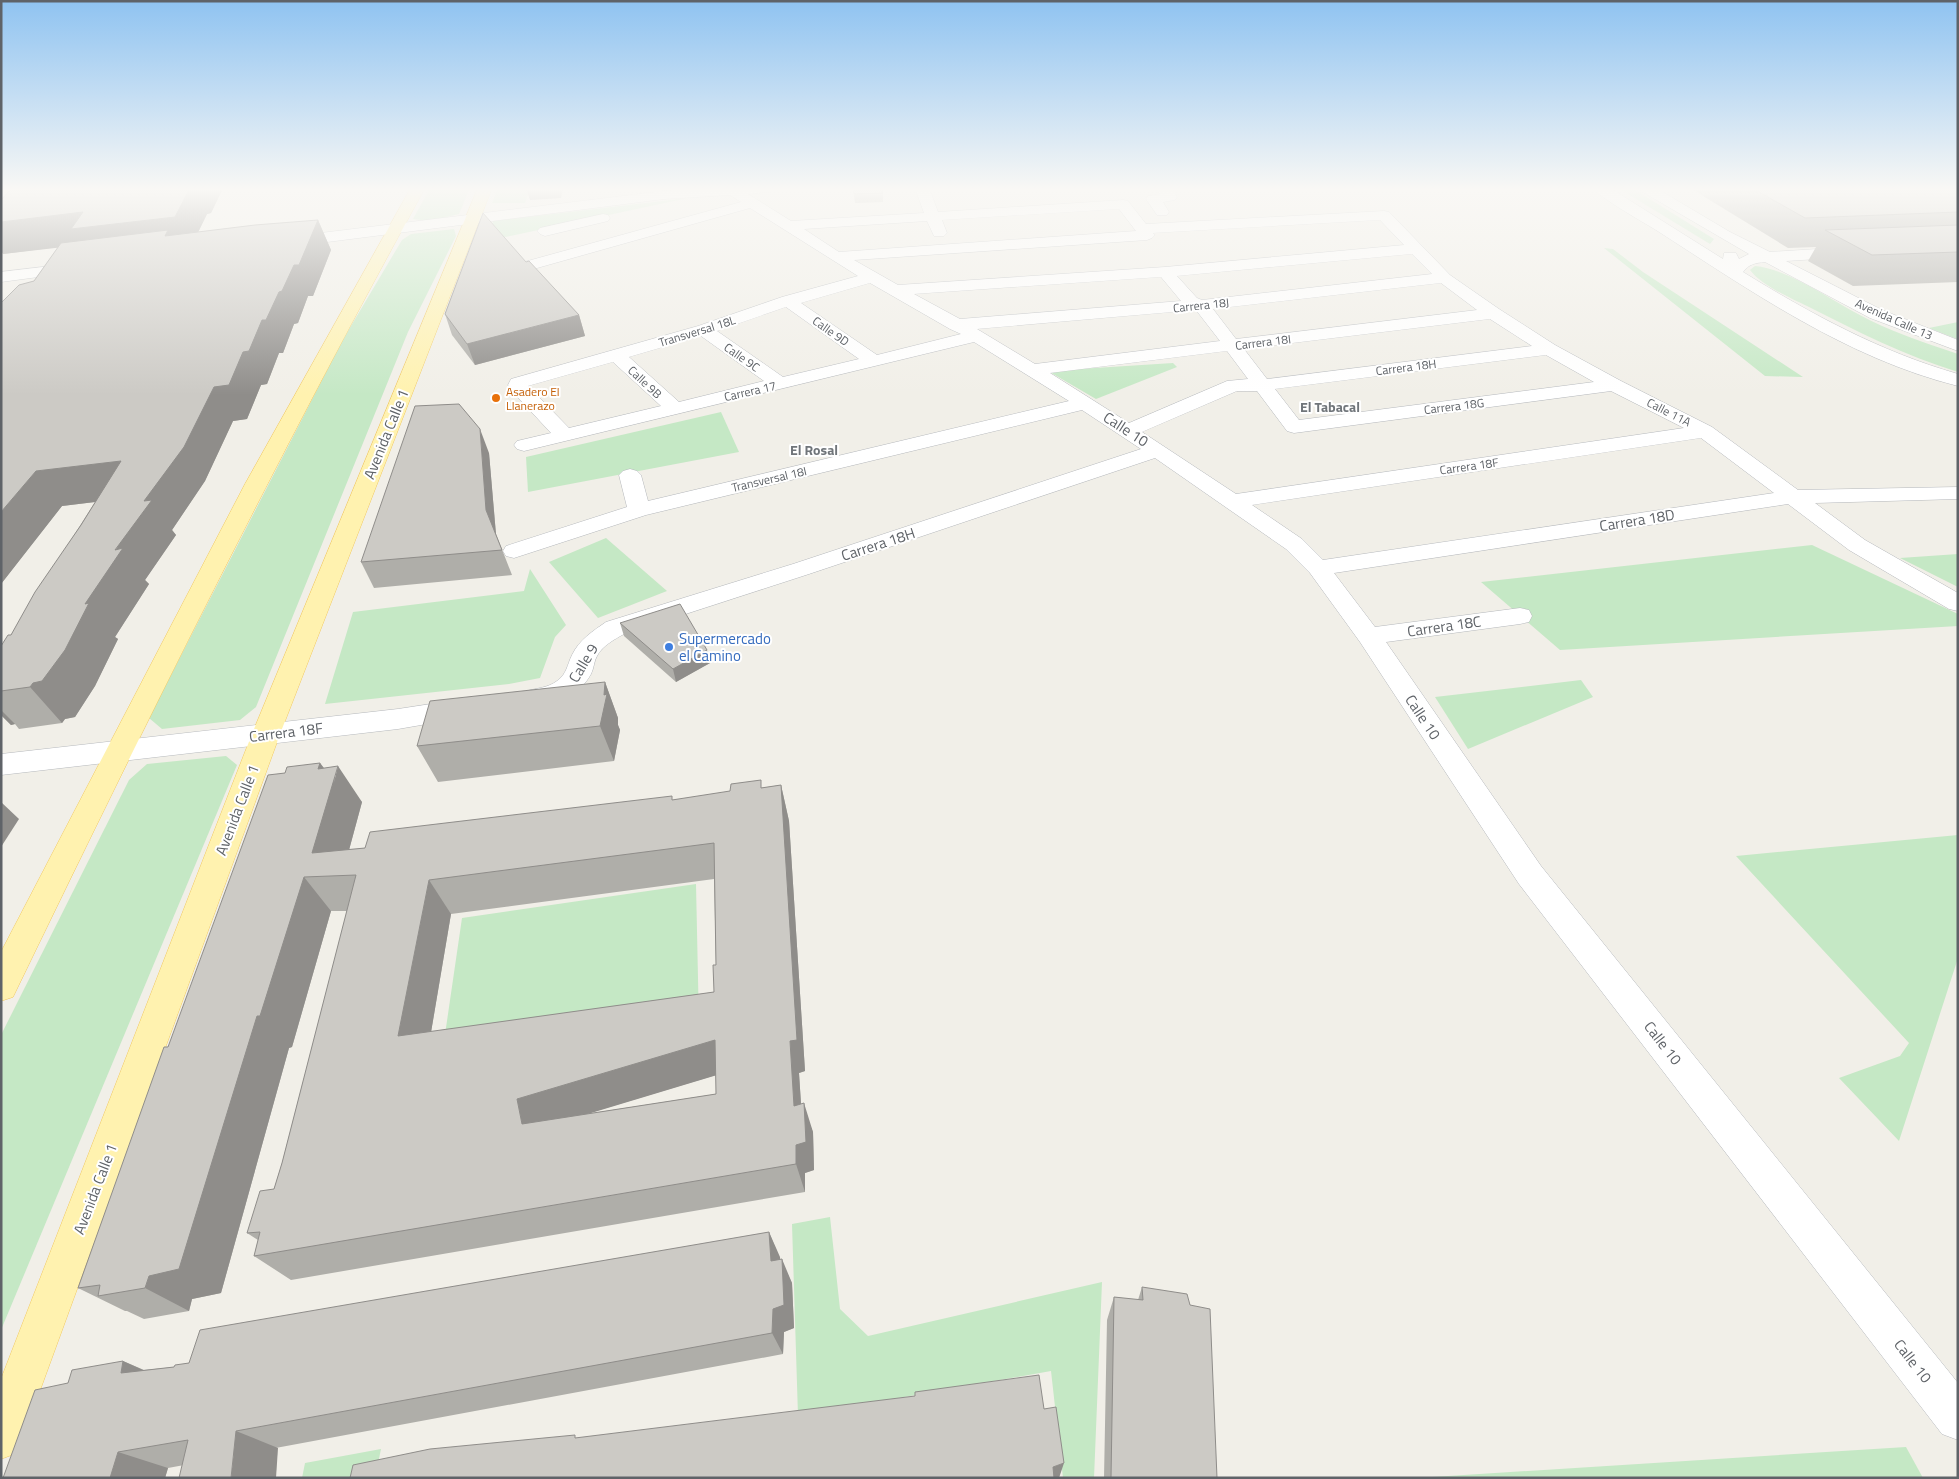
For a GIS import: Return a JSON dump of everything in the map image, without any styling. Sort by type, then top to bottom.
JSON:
[{"type":"main road","points":[[1,986],[117,753],[280,440],[380,257]]},
{"type":"main road","name":"Avenida Calle 1","points":[[1,1437],[266,734],[456,257]]},
{"type":"street","points":[[530,265],[556,257]]},
{"type":"street","name":"Calle 10","points":[[836,257],[1033,370],[1158,450],[1294,544],[1318,568],[1369,636],[1530,875],[1958,1418]]},
{"type":"street","points":[[895,290],[1165,272],[1332,257]]},
{"type":"street","name":"Calle 11A","points":[[1423,257],[1444,278],[1493,313],[1549,349],[1614,385],[1705,431],[1857,545],[1958,603]]},
{"type":"street","points":[[1709,257],[1782,304],[1836,333],[1907,364],[1958,380]]},
{"type":"street","points":[[1730,257],[1734,273]]},
{"type":"street","points":[[1734,273],[1742,263],[1759,257]]},
{"type":"street","name":"Avenida Calle 13","points":[[1768,257],[1876,314],[1958,346]]},
{"type":"street","points":[[1,277],[93,266]]},
{"type":"street","points":[[1165,272],[1191,302],[1201,305],[1262,385]]},
{"type":"street","name":"Transversal 18L","points":[[564,435],[517,385],[522,380],[704,330],[788,301],[870,278]]},
{"type":"street","name":"Carrera 18J","points":[[966,331],[1444,278]]},
{"type":"street","name":"Calle 9D","points":[[788,301],[874,361]]},
{"type":"street","name":"Carrera 18I","points":[[1033,370],[1493,313]]},
{"type":"street","name":"Calle 9C","points":[[704,330],[780,384]]},
{"type":"street","name":"Carrera 17","points":[[524,445],[874,361],[966,331]]},
{"type":"street","name":"Carrera 18H","points":[[1127,431],[1234,385],[1262,385],[1549,349]]},
{"type":"street","name":"Calle 9B","points":[[616,355],[675,409]]},
{"type":"street","name":"Carrera 18G","points":[[1262,385],[1294,427],[1614,385]]},
{"type":"street","name":"Transversal 18I","points":[[514,551],[640,510],[1085,403]]},
{"type":"street","name":"Carrera 18F","points":[[1232,500],[1705,431]]},
{"type":"street","name":"Carrera 18H","points":[[598,639],[615,628],[801,570],[1158,450]]},
{"type":"street","points":[[630,475],[640,510]]},
{"type":"street","name":"Carrera 18D","points":[[1318,568],[1791,497],[1958,493]]},
{"type":"street","name":"Carrera 18C","points":[[1369,636],[1520,616]]},
{"type":"street","name":"Calle 9","points":[[514,701],[553,695],[568,688],[579,673],[585,654],[598,639]]},
{"type":"street","name":"Carrera 18F","points":[[1,765],[398,719],[485,706]]},
{"type":"green space","points":[[392,257],[445,257],[408,332],[256,707],[240,720],[162,729],[149,718],[342,341]]},
{"type":"green space","points":[[1615,257],[1623,257],[1643,272],[1803,377],[1765,376]]},
{"type":"green space","points":[[1755,266],[1768,268],[1794,279],[1882,326],[1958,354],[1958,372],[1881,342],[1784,295],[1755,276],[1750,270]]},
{"type":"green space","points":[[1958,322],[1957,339],[1929,328]]},
{"type":"green space","points":[[1173,363],[1177,367],[1096,399],[1048,371]]},
{"type":"green space","points":[[721,412],[739,452],[528,492],[526,457]]},
{"type":"green space","points":[[606,538],[667,591],[598,618],[549,562]]},
{"type":"green space","points":[[1812,545],[1958,614],[1958,626],[1560,650],[1481,582]]},
{"type":"green space","points":[[1958,554],[1958,587],[1900,558]]},
{"type":"green space","points":[[530,569],[566,625],[555,637],[540,678],[509,684],[325,704],[353,612],[524,591]]},
{"type":"green space","points":[[1581,680],[1593,697],[1468,749],[1435,697]]},
{"type":"green space","points":[[226,756],[237,765],[1,1330],[1,1035],[129,780],[147,764]]},
{"type":"green space","points":[[1958,835],[1958,958],[1899,1141],[1839,1078],[1900,1056],[1909,1043],[1736,856]]},
{"type":"green space","points":[[696,884],[699,1025],[441,1062],[462,918]]},
{"type":"green space","points":[[830,1217],[840,1309],[868,1336],[1102,1282],[1094,1478],[1063,1478],[1051,1371],[798,1416],[792,1224]]},
{"type":"green space","points":[[1906,1447],[1923,1478],[1417,1478]]},
{"type":"green space","points":[[381,1449],[375,1478],[302,1478],[305,1463]]},
{"type":"building","points":[[51,257],[302,257],[299,265],[294,265],[266,320],[262,320],[249,351],[243,352],[229,385],[214,387],[184,447],[144,501],[152,500],[115,550],[123,548],[85,604],[89,603],[65,650],[42,681],[33,683],[30,687],[1,691],[1,646],[8,635],[11,635],[35,592],[81,525],[121,461],[36,471],[1,512],[1,303],[19,285],[34,281]]},
{"type":"building","points":[[466,257],[522,257],[526,262],[529,261],[579,315],[467,344],[445,314]]},
{"type":"building","points":[[459,404],[480,429],[486,510],[502,550],[361,562],[415,406]]},
{"type":"building","name":"Supermercado el Camino","points":[[680,604],[707,650],[673,669],[620,623]]},
{"type":"building","points":[[605,682],[604,695],[607,694],[600,726],[417,746],[430,701]]},
{"type":"building","points":[[320,763],[318,769],[338,766],[312,853],[365,848],[370,832],[672,796],[672,800],[730,791],[731,784],[761,780],[761,788],[781,785],[797,1040],[790,1041],[794,1106],[804,1103],[806,1142],[796,1145],[796,1164],[254,1256],[260,1232],[247,1233],[260,1191],[274,1189],[282,1163],[356,875],[304,877],[260,1016],[257,1016],[179,1269],[149,1276],[145,1288],[98,1296],[100,1285],[78,1288],[164,1047],[168,1047],[268,775],[285,773],[287,767]],"holes":[[[714,843],[716,965],[713,965],[714,992],[398,1036],[429,880]],[[715,1040],[716,1094],[522,1124],[517,1099]]]},
{"type":"building","points":[[769,1232],[771,1261],[782,1259],[784,1305],[773,1309],[772,1333],[236,1431],[231,1478],[179,1478],[188,1440],[118,1452],[110,1478],[3,1478],[35,1390],[68,1383],[72,1370],[123,1361],[121,1373],[174,1367],[175,1365],[189,1363],[200,1330]]},
{"type":"building","points":[[1142,1287],[1187,1294],[1190,1305],[1210,1309],[1217,1478],[1111,1478],[1114,1297],[1143,1300]]},
{"type":"building","points":[[1039,1375],[1044,1409],[1056,1407],[1064,1463],[1053,1467],[1054,1478],[350,1478],[353,1465],[430,1449],[575,1435],[575,1438],[915,1396],[915,1392]]},
{"type":"place","name":"Asadero El Llanerazo","points":[[496,398]]},
{"type":"place","name":"Supermercado el Camino","points":[[669,647]]},
{"type":"district","name":"El Tabacal","points":[[1330,406]]},
{"type":"district","name":"El Rosal","points":[[814,449]]}]
